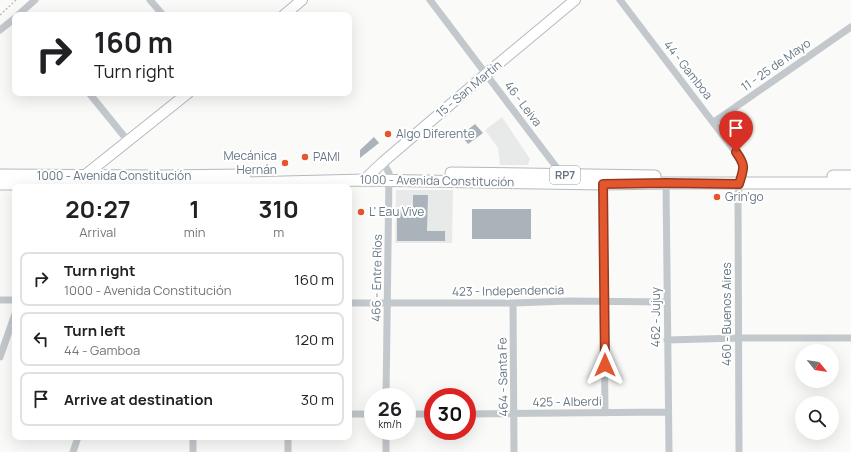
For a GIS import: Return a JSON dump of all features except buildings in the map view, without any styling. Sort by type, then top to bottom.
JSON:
[{"type":"main road","name":"1000 - Avenida Constitución","points":[[0,175],[159,183],[389,176],[740,180],[851,183]]},
{"type":"main road","name":"1000 - Avenida Constitución","points":[[565,179],[603,184],[851,176]]},
{"type":"main road","name":"1000 - Avenida Constitución","points":[[0,184],[84,180]]},
{"type":"street","points":[[23,12],[35,0]]},
{"type":"street","points":[[150,0],[160,12]]},
{"type":"street","points":[[288,12],[302,0]]},
{"type":"street","name":"46 - Leiva","points":[[430,0],[565,179]]},
{"type":"street","name":"15 - San Martín","points":[[368,176],[486,74],[575,0]]},
{"type":"street","name":"44 - Gamboa","points":[[620,0],[743,162],[744,168],[740,180]]},
{"type":"street","points":[[0,30],[12,20]]},
{"type":"street","name":"11 - 25 de Mayo","points":[[714,122],[851,27]]},
{"type":"street","points":[[91,96],[128,141]]},
{"type":"street","points":[[84,180],[128,141],[184,96]]},
{"type":"street","points":[[383,162],[389,176]]},
{"type":"street","name":"466 - Entre Ríos","points":[[386,388],[389,176]]},
{"type":"street","name":"460 - Buenos Aires","points":[[739,452],[738,194],[740,180]]},
{"type":"street","name":"462 - Jujuy","points":[[666,183],[669,452]]},
{"type":"street","points":[[603,184],[605,413]]},
{"type":"street","points":[[0,300],[12,300]]},
{"type":"street","name":"423 - Independencia","points":[[352,303],[513,303],[569,301],[667,302]]},
{"type":"street","name":"464 - Santa Fe","points":[[513,303],[514,452]]},
{"type":"street","points":[[0,357],[12,323]]},
{"type":"street","points":[[667,340],[738,338],[851,338]]},
{"type":"street","name":"425 - Alberdi","points":[[476,414],[668,412]]},
{"type":"street","points":[[352,414],[364,414]]},
{"type":"street","points":[[73,452],[77,440]]},
{"type":"street","points":[[193,440],[193,452]]},
{"type":"street","points":[[288,440],[288,452]]},
{"type":"street","points":[[386,440],[386,452]]},
{"type":"path","points":[[0,15],[16,0]]},
{"type":"shaded area","points":[[502,117],[530,159],[528,165],[500,165],[498,148],[485,130]]},
{"type":"shaded area","points":[[396,190],[453,190],[452,243],[395,243]]},
{"type":"place","name":"Algo Diferente","points":[[388,134]]},
{"type":"place","name":"PAMI","points":[[305,157]]},
{"type":"place","name":"Mecánica Hernán","points":[[285,163]]},
{"type":"place","name":"Grin'go","points":[[717,197]]},
{"type":"place","name":"L' Eau Vive","points":[[361,212]]},
{"type":"route","points":[[605,365],[603,184],[739,184],[744,168],[743,162],[736,152]]}]
